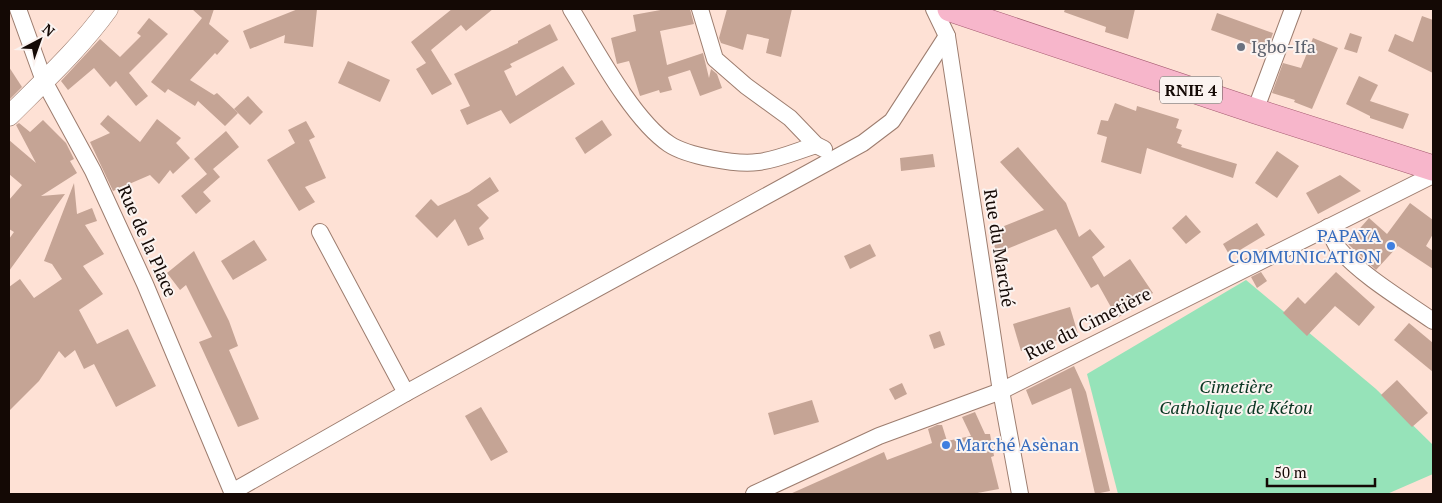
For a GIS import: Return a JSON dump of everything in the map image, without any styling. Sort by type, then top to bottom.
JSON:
[{"type":"main road","name":"RNIE 4","points":[[950,9],[1255,112],[1433,168]]},
{"type":"street","name":"Rue de la Place","points":[[18,9],[44,81],[93,171],[145,284],[232,493]]},
{"type":"street","points":[[9,116],[44,81],[108,9]]},
{"type":"street","points":[[571,9],[616,83],[649,125],[670,145],[720,162],[757,162],[816,145]]},
{"type":"street","points":[[700,9],[715,58],[746,86],[790,118],[816,145],[839,157]]},
{"type":"street","name":"Rue du Marché","points":[[934,9],[947,36],[1001,390],[1020,494]]},
{"type":"street","points":[[1255,112],[1293,9]]},
{"type":"street","points":[[232,493],[406,393],[864,143],[892,122],[947,36]]},
{"type":"street","name":"Rue du Cimetière","points":[[754,494],[879,436],[1001,390],[1433,175]]},
{"type":"street","points":[[1328,227],[1338,247],[1350,258],[1393,294],[1433,321]]},
{"type":"street","points":[[320,232],[406,393]]},
{"type":"green space","name":"Cimetière Catholique de Kétou","points":[[1246,280],[1376,389],[1433,445],[1433,474],[1387,494],[1118,494],[1087,374]]},
{"type":"building","points":[[192,9],[214,9],[209,24],[229,41],[190,80],[214,95],[217,93],[238,113],[225,126],[198,101],[195,106],[168,89],[165,93],[151,82],[202,18]]},
{"type":"building","points":[[298,9],[317,9],[313,47],[284,43],[285,35],[250,49],[243,31]]},
{"type":"building","points":[[452,9],[493,9],[466,31],[461,25],[431,50],[452,84],[432,95],[416,69],[426,63],[411,42]]},
{"type":"building","points":[[666,9],[690,9],[694,24],[660,31],[667,65],[703,53],[709,78],[711,69],[717,74],[722,88],[700,96],[690,70],[668,77],[672,90],[660,93],[659,90],[640,96],[629,61],[617,64],[611,38],[636,31],[633,15]]},
{"type":"building","points":[[727,9],[792,9],[781,57],[766,53],[769,39],[747,34],[743,50],[721,43],[719,38]]},
{"type":"building","points":[[1065,9],[1135,9],[1128,39],[1105,32],[1106,27],[1064,12]]},
{"type":"building","points":[[1217,13],[1273,33],[1267,50],[1211,30]]},
{"type":"building","points":[[1422,16],[1433,20],[1433,73],[1388,51],[1395,34],[1413,42]]},
{"type":"building","points":[[149,18],[168,34],[129,73],[148,96],[136,106],[116,81],[110,87],[94,68],[68,90],[61,81],[100,39],[120,57],[141,36],[137,33]]},
{"type":"building","points":[[550,24],[558,40],[510,64],[512,67],[504,71],[516,96],[563,66],[575,84],[510,124],[501,110],[467,125],[460,110],[470,106],[454,74],[518,43],[518,41]]},
{"type":"building","points":[[1350,33],[1362,37],[1357,53],[1344,49]]},
{"type":"building","points":[[1313,38],[1338,48],[1312,109],[1294,102],[1295,100],[1272,93],[1283,63],[1301,68]]},
{"type":"building","points":[[348,61],[390,80],[380,102],[338,83]]},
{"type":"building","points":[[9,67],[22,87],[9,100]]},
{"type":"building","points":[[1359,76],[1378,85],[1370,101],[1409,114],[1403,129],[1370,118],[1370,116],[1346,104]]},
{"type":"building","points":[[248,96],[263,112],[250,125],[234,109]]},
{"type":"building","points":[[1115,103],[1136,111],[1137,106],[1179,119],[1176,128],[1182,130],[1177,143],[1182,145],[1181,147],[1237,164],[1233,178],[1147,148],[1141,174],[1101,162],[1107,137],[1097,134],[1101,120],[1108,121]]},
{"type":"building","points":[[108,115],[140,142],[157,119],[181,138],[176,143],[190,158],[173,174],[170,170],[159,184],[150,175],[113,191],[90,142],[110,133],[100,124]]},
{"type":"building","points":[[43,120],[66,143],[74,159],[70,161],[77,173],[41,196],[65,194],[9,271],[9,239],[14,232],[9,229],[9,200],[22,185],[9,174],[9,140],[36,163],[16,125],[19,123],[30,132]]},
{"type":"building","points":[[602,120],[612,135],[585,154],[575,138]]},
{"type":"building","points":[[306,121],[315,137],[309,140],[326,178],[305,187],[315,202],[299,211],[267,160],[295,143],[288,130]]},
{"type":"building","points":[[226,131],[239,147],[213,169],[220,177],[203,192],[211,201],[196,214],[181,196],[207,174],[194,159]]},
{"type":"building","points":[[1018,147],[1066,203],[1079,237],[1090,229],[1105,247],[1092,257],[1104,277],[1130,259],[1153,293],[1132,307],[1133,309],[1117,318],[1098,284],[1091,288],[1056,229],[997,253],[989,232],[1044,210],[1000,162]]},
{"type":"building","points":[[1277,151],[1299,166],[1277,198],[1255,183]]},
{"type":"building","points":[[933,154],[935,167],[901,171],[900,158]]},
{"type":"building","points":[[1340,175],[1361,191],[1318,214],[1306,193]]},
{"type":"building","points":[[490,177],[499,191],[477,205],[489,218],[479,228],[484,239],[468,246],[455,219],[437,238],[415,216],[431,199],[438,206],[469,192]]},
{"type":"building","points":[[74,183],[77,214],[92,208],[97,221],[85,225],[104,254],[83,266],[103,294],[79,310],[97,344],[128,329],[156,386],[116,407],[94,364],[84,369],[75,350],[65,358],[59,351],[39,381],[9,411],[9,287],[20,279],[34,298],[62,279],[52,264],[44,261]]},
{"type":"building","points":[[1410,203],[1433,220],[1433,234],[1426,246],[1433,251],[1433,269],[1398,246],[1376,270],[1347,243],[1369,218],[1387,234]]},
{"type":"building","points":[[1186,215],[1201,232],[1186,244],[1172,228]]},
{"type":"building","points":[[1257,223],[1265,235],[1230,256],[1223,244]]},
{"type":"building","points":[[254,240],[267,260],[233,280],[221,261]]},
{"type":"building","points":[[870,244],[876,256],[850,269],[844,256]]},
{"type":"building","points":[[194,251],[229,321],[238,346],[229,350],[259,419],[238,427],[199,342],[212,337],[186,285],[180,290],[167,273]]},
{"type":"building","points":[[1261,272],[1267,281],[1257,288],[1251,277]]},
{"type":"building","points":[[1336,272],[1375,307],[1359,326],[1335,306],[1307,336],[1283,313],[1298,297],[1305,304]]},
{"type":"building","points":[[1070,307],[1078,334],[1021,351],[1013,324]]},
{"type":"building","points":[[1409,323],[1433,343],[1433,372],[1394,340]]},
{"type":"building","points":[[940,331],[945,345],[934,349],[929,335]]},
{"type":"building","points":[[1074,366],[1086,392],[1110,491],[1095,494],[1071,388],[1032,405],[1026,390]]},
{"type":"building","points":[[1397,380],[1428,413],[1412,427],[1381,395]]},
{"type":"building","points":[[902,383],[907,394],[895,400],[889,389]]},
{"type":"building","points":[[812,400],[819,422],[774,435],[768,413]]},
{"type":"building","points":[[481,407],[508,452],[491,461],[465,416]]},
{"type":"building","name":"Marché Asènan","points":[[975,412],[985,434],[990,434],[994,456],[991,457],[999,489],[972,494],[790,494],[884,452],[887,460],[932,443],[928,429],[937,425],[942,425],[947,441],[971,436],[962,417]]},
{"type":"place","name":"Igbo-Ifa","points":[[1241,47]]},
{"type":"place","name":"PAPAYA COMMUNICATION","points":[[1391,246]]},
{"type":"place","name":"Marché Asènan","points":[[946,445]]}]
